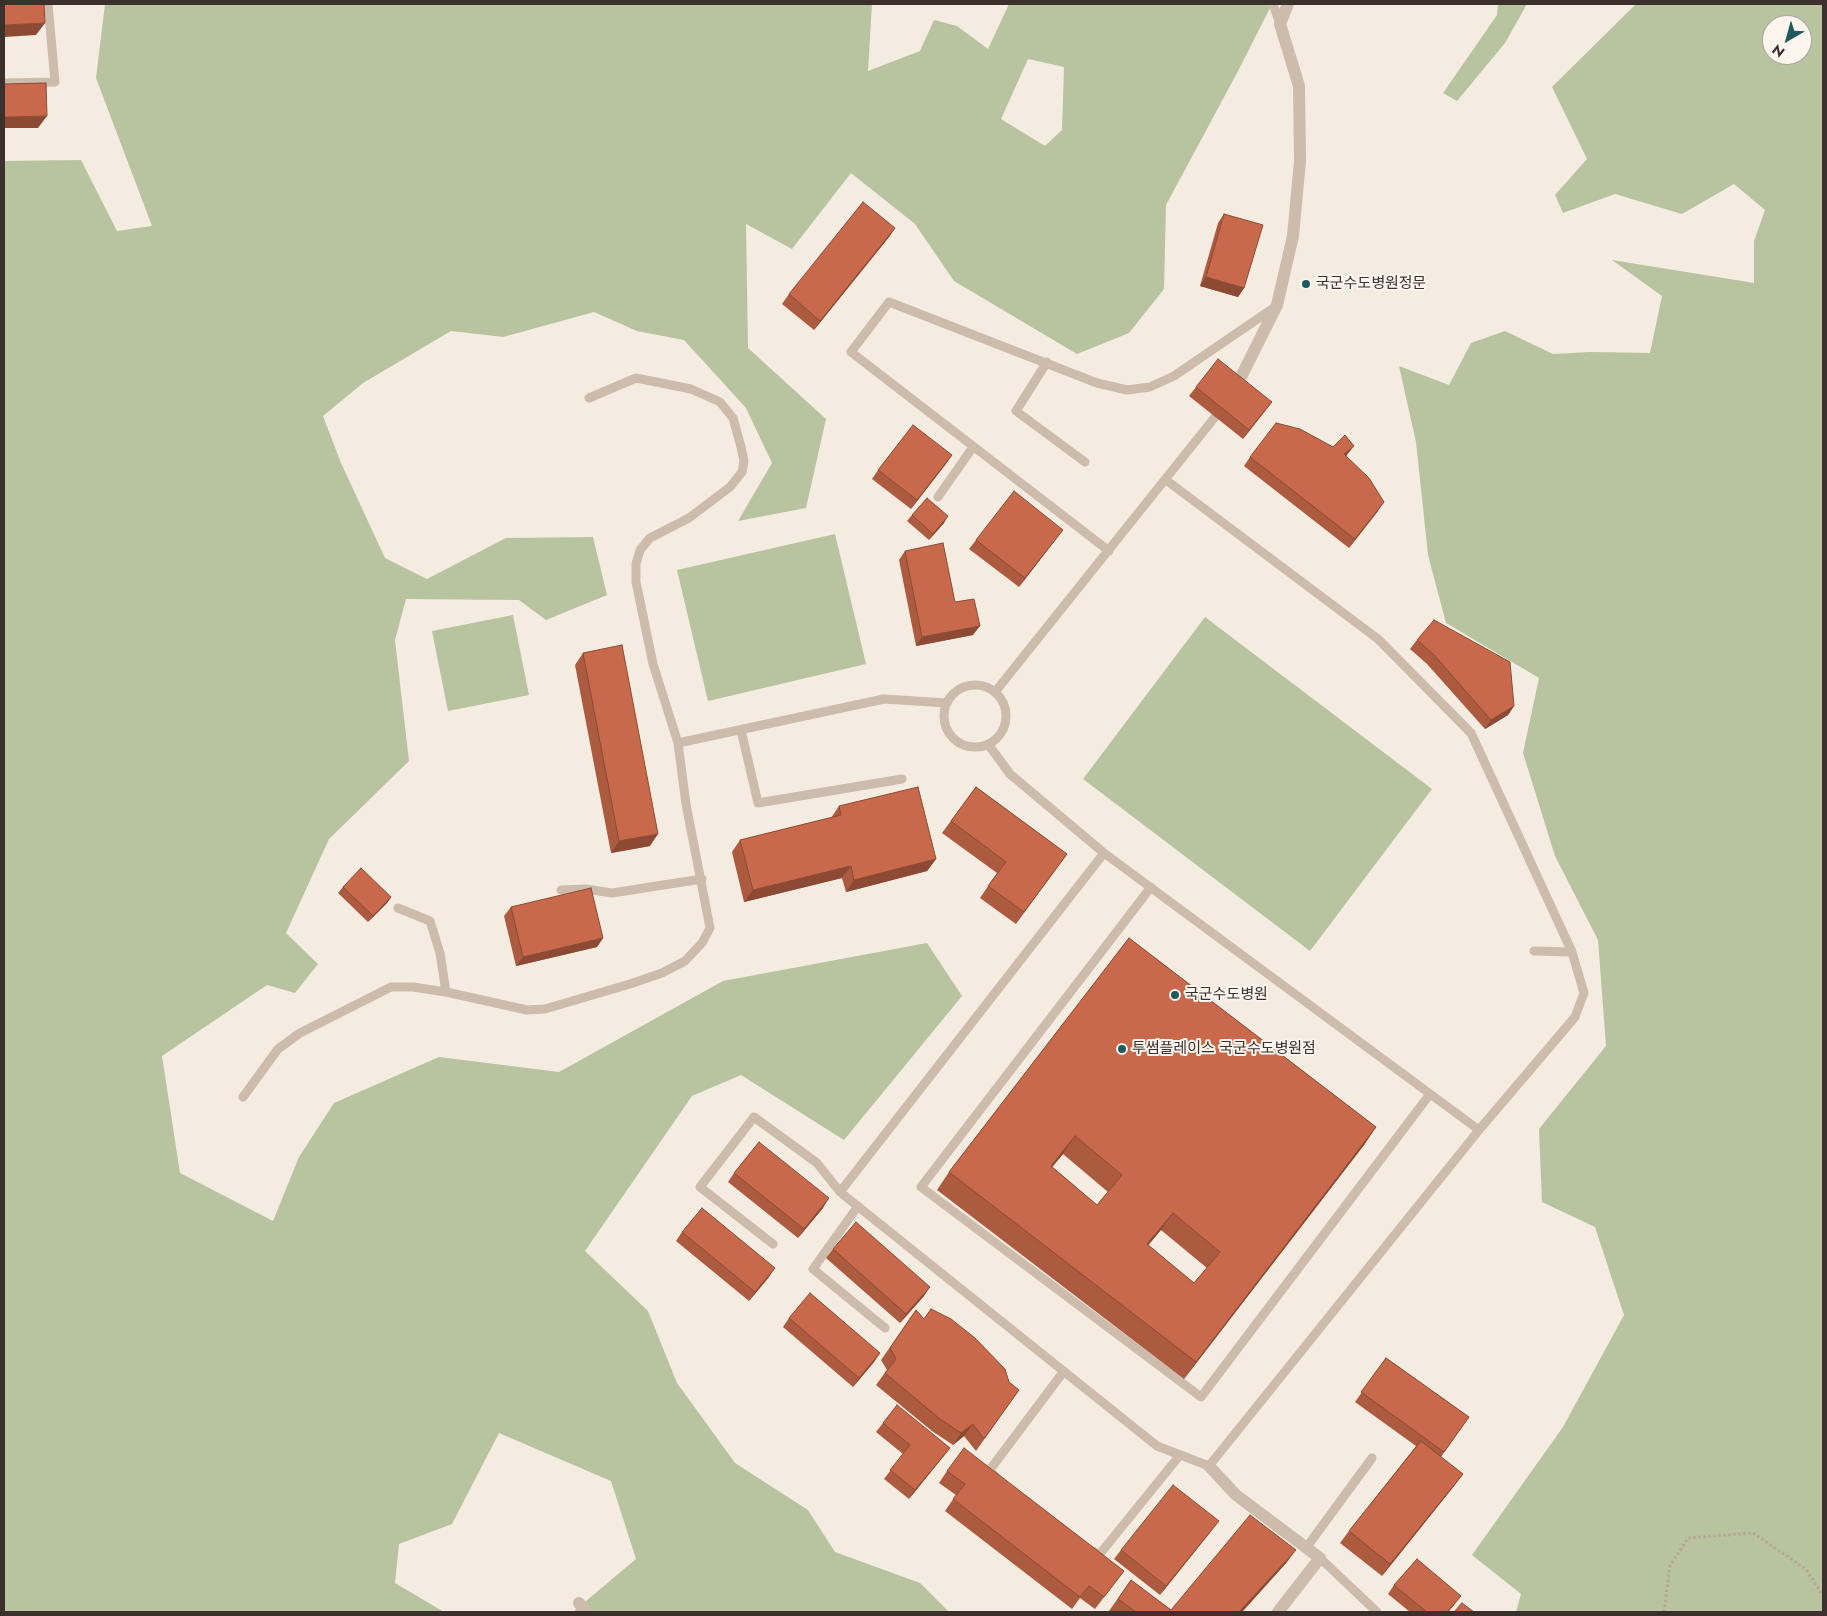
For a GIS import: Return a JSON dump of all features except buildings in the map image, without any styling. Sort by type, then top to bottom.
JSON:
[{"type":"street","points":[[1236,387],[1277,305],[1293,236],[1300,161],[1299,86],[1280,24],[1288,4]]},
{"type":"street","points":[[1209,1466],[1236,1495],[1320,1558],[1278,1612]]},
{"type":"lane","points":[[4,83],[55,82],[48,4]]},
{"type":"lane","points":[[1273,4],[1280,24]]},
{"type":"lane","points":[[1109,551],[851,352],[889,302],[1097,383],[1127,390],[1150,387],[1196,362],[1277,305]]},
{"type":"lane","points":[[1047,362],[1016,411],[1085,462]]},
{"type":"lane","points":[[243,1096],[278,1049],[300,1032],[392,987],[412,987],[446,992],[527,1010],[545,1009],[662,973],[685,961],[702,943],[710,928],[686,804],[678,744],[653,664],[636,582],[636,564],[640,550],[650,538],[689,518],[730,487],[742,472],[744,462],[741,447],[733,418],[720,402],[691,389],[636,378],[589,398]]},
{"type":"lane","points":[[995,692],[1215,417]]},
{"type":"lane","points":[[938,497],[974,447]]},
{"type":"lane","points":[[773,1244],[700,1187],[754,1117],[817,1163],[840,1192],[1157,1446],[1209,1466],[1479,1130],[1575,1017],[1584,992],[1572,952],[1471,733],[1378,639],[1166,480]]},
{"type":"lane","points":[[979,685],[995,692],[1002,700],[1006,719],[1004,729],[997,738],[988,744],[978,747],[967,746],[952,736],[946,726],[944,713],[947,703],[955,692],[965,687],[979,685]]},
{"type":"lane","points":[[678,744],[884,699],[947,703]]},
{"type":"lane","points":[[741,730],[758,803],[902,779]]},
{"type":"lane","points":[[988,744],[1010,774],[1104,853],[1479,1130]]},
{"type":"lane","points":[[840,1192],[1104,853]]},
{"type":"lane","points":[[560,890],[586,889],[612,893],[702,879]]},
{"type":"lane","points":[[1151,887],[921,1187],[1201,1397],[1430,1094]]},
{"type":"lane","points":[[398,908],[430,921],[440,953],[446,992]]},
{"type":"lane","points":[[1534,952],[1572,952]]},
{"type":"lane","points":[[858,1206],[813,1268],[885,1328]]},
{"type":"lane","points":[[1005,1483],[989,1471],[1064,1372]]},
{"type":"lane","points":[[1084,1544],[1100,1556],[1180,1455]]},
{"type":"lane","points":[[1306,1548],[1372,1458]]},
{"type":"lane","points":[[1320,1558],[1377,1612]]},
{"type":"path","points":[[1664,1612],[1670,1566],[1688,1538],[1753,1533],[1806,1569],[1823,1596]]},
{"type":"green space","points":[[105,4],[872,4],[868,71],[920,51],[934,20],[957,26],[988,49],[1009,4],[1272,4],[1166,205],[1164,289],[1129,333],[1077,354],[954,281],[915,224],[851,173],[792,249],[746,224],[748,348],[826,419],[806,508],[738,521],[772,463],[746,408],[684,340],[637,331],[594,312],[503,337],[451,331],[363,383],[323,416],[341,463],[385,558],[427,579],[506,538],[593,537],[607,595],[546,620],[519,600],[406,599],[395,640],[409,761],[329,839],[286,933],[318,964],[295,993],[267,985],[162,1056],[180,1173],[273,1221],[299,1157],[334,1103],[439,1057],[559,1072],[723,981],[927,943],[962,996],[844,1140],[741,1075],[692,1096],[585,1251],[648,1311],[677,1383],[735,1463],[808,1510],[835,1552],[920,1583],[949,1612],[573,1612],[636,1559],[611,1481],[499,1433],[452,1524],[399,1544],[395,1583],[444,1612],[4,1612],[4,161],[81,160],[117,231],[152,226],[96,78]],"holes":[[[1028,59],[1064,67],[1062,130],[1045,146],[1001,119]]]},
{"type":"green space","points":[[1498,4],[1527,4],[1505,43],[1457,101],[1443,93],[1497,15]]},
{"type":"green space","points":[[1636,4],[1823,4],[1823,1612],[1516,1612],[1521,1594],[1472,1555],[1563,1427],[1624,1315],[1595,1227],[1542,1202],[1539,1129],[1606,1046],[1598,940],[1555,856],[1523,753],[1539,678],[1446,623],[1428,555],[1416,442],[1399,366],[1449,385],[1471,343],[1505,331],[1553,354],[1590,352],[1650,353],[1662,296],[1612,260],[1754,283],[1754,241],[1765,210],[1734,184],[1682,214],[1615,194],[1563,213],[1555,195],[1587,159],[1552,87]]},
{"type":"green space","points":[[835,534],[866,664],[708,701],[677,570]]},
{"type":"green space","points":[[513,615],[529,695],[448,711],[432,631]]},
{"type":"green space","points":[[1205,617],[1432,789],[1310,951],[1083,779]]},
{"type":"place","name":"국군수도병원정문","points":[[1306,284]]},
{"type":"place","name":"국군수도병원","points":[[1175,995]]},
{"type":"place","name":"투썸플레이스 국군수도병원점","points":[[1122,1049]]}]
